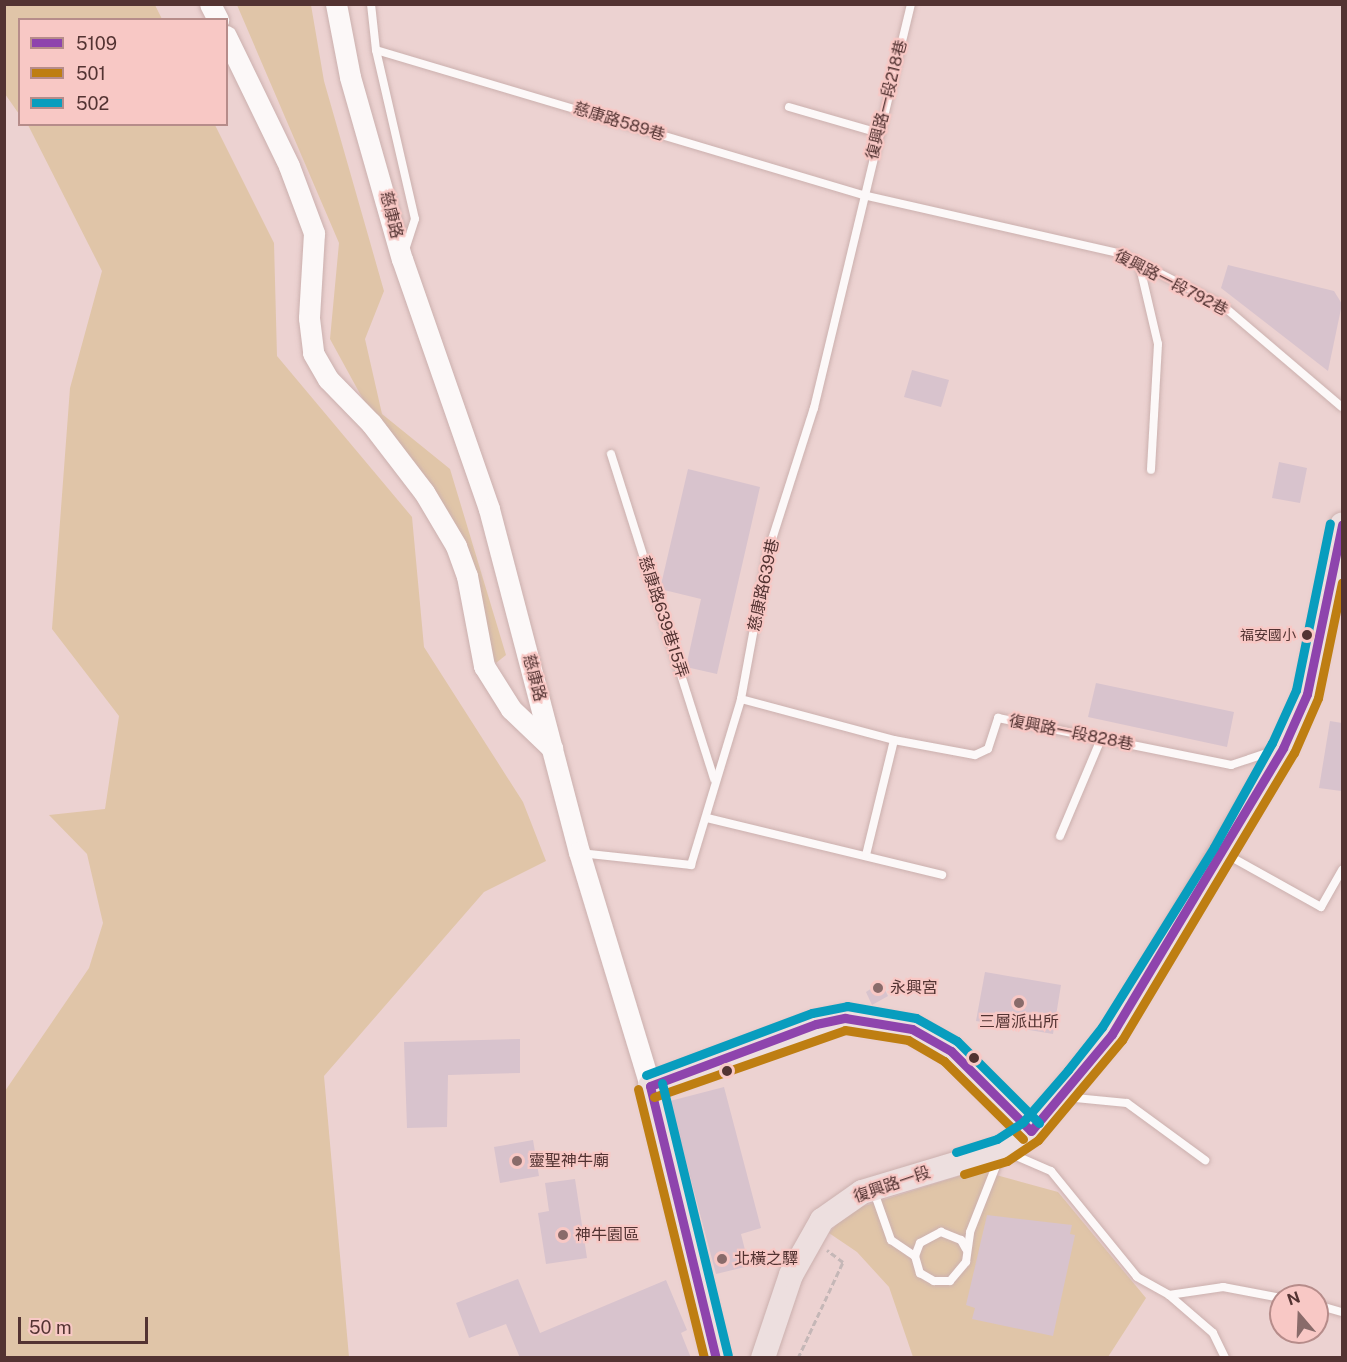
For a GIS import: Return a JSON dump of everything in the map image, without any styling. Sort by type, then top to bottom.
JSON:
[{"type":"main road","name":"復興路一段","points":[[763,1358],[791,1275],[811,1238],[844,1202],[873,1189],[1002,1150],[1031,1131],[1112,1034],[1224,853],[1283,748],[1307,694],[1342,525]]},
{"type":"main road","points":[[650,1086],[816,1024],[845,1018],[912,1029],[951,1052],[1031,1131]]},
{"type":"main road","name":"慈康路","points":[[650,1086],[716,1358]]},
{"type":"street","points":[[210,4],[217,18]]},
{"type":"street","name":"慈康路","points":[[336,4],[350,77],[402,260],[489,508],[579,852],[650,1086]]},
{"type":"street","points":[[228,40],[289,166],[314,233],[309,318],[314,353],[328,379],[371,423],[424,492],[456,546],[467,576],[484,666],[511,709],[552,748]]},
{"type":"lane","points":[[370,4],[376,50],[415,219],[402,260]]},
{"type":"lane","name":"復興路一段218巷","points":[[863,195],[911,4]]},
{"type":"lane","name":"慈康路589巷","points":[[376,50],[863,195]]},
{"type":"lane","points":[[789,107],[879,133]]},
{"type":"lane","name":"復興路一段792巷","points":[[863,195],[1122,254],[1222,305],[1342,407]]},
{"type":"lane","name":"慈康路639巷","points":[[579,852],[691,864],[707,818],[715,781],[741,699],[768,552],[813,408],[863,195]]},
{"type":"lane","points":[[1139,263],[1158,344],[1151,470]]},
{"type":"lane","name":"慈康路639巷15弄","points":[[611,454],[715,781]]},
{"type":"lane","name":"復興路一段828巷","points":[[741,699],[894,740],[975,755],[988,749],[998,718],[1231,765],[1283,748]]},
{"type":"lane","points":[[1060,836],[1101,739]]},
{"type":"lane","points":[[866,855],[894,740]]},
{"type":"lane","points":[[707,818],[942,875]]},
{"type":"lane","points":[[1224,853],[1321,907],[1342,870]]},
{"type":"lane","points":[[1060,1096],[1127,1103],[1205,1160]]},
{"type":"lane","points":[[966,1249],[961,1240],[941,1232],[920,1243],[915,1256],[920,1273],[933,1281],[950,1281],[961,1272],[966,1249],[1002,1150],[1051,1171],[1137,1277],[1169,1295],[1213,1333],[1225,1358]]},
{"type":"lane","points":[[873,1189],[891,1240],[915,1256]]},
{"type":"lane","points":[[1169,1295],[1223,1287],[1269,1296]]},
{"type":"path","points":[[798,1358],[843,1262],[811,1238]]},
{"type":"shaded area","points":[[5,4],[155,5],[162,18],[18,18],[18,113],[5,94]]},
{"type":"shaded area","points":[[237,5],[311,5],[324,81],[384,291],[365,339],[382,414],[450,469],[506,655],[496,663],[484,641],[470,564],[376,423],[330,339],[339,243]]},
{"type":"shaded area","points":[[29,126],[216,126],[274,243],[277,356],[412,517],[424,647],[523,802],[546,861],[484,892],[324,1076],[349,1357],[5,1357],[5,1091],[89,968],[103,923],[87,854],[49,815],[105,809],[119,716],[52,629],[70,388],[102,271]]},
{"type":"shaded area","points":[[978,1170],[1058,1192],[1146,1298],[1108,1357],[913,1357],[889,1287],[857,1252],[829,1233],[848,1211]]},
{"type":"building","points":[[1228,265],[1334,291],[1342,304],[1328,371],[1221,288]]},
{"type":"building","points":[[912,370],[949,380],[941,407],[904,397]]},
{"type":"building","points":[[1279,462],[1307,468],[1300,503],[1272,498]]},
{"type":"building","points":[[688,469],[760,487],[717,674],[686,667],[701,599],[660,589]]},
{"type":"building","points":[[1096,683],[1234,712],[1227,747],[1088,717]]},
{"type":"building","points":[[1330,721],[1342,723],[1341,791],[1319,788]]},
{"type":"building","name":"三層派出所","points":[[985,972],[1061,985],[1053,1034],[976,1021]]},
{"type":"building","name":"永興宮","points":[[881,982],[888,996],[872,1005],[866,992]]},
{"type":"building","points":[[520,1039],[520,1073],[448,1075],[447,1127],[407,1128],[404,1042]]},
{"type":"building","points":[[724,1087],[761,1228],[741,1234],[749,1266],[716,1274],[670,1101]]},
{"type":"building","name":"靈聖神牛廟","points":[[533,1140],[539,1176],[500,1183],[494,1147]]},
{"type":"building","name":"神牛園區","points":[[575,1179],[587,1258],[546,1264],[538,1213],[549,1211],[545,1183]]},
{"type":"building","points":[[987,1215],[1072,1225],[1070,1234],[1075,1235],[1053,1336],[972,1319],[975,1308],[966,1305]]},
{"type":"building","points":[[518,1279],[540,1333],[666,1280],[687,1330],[681,1333],[691,1358],[520,1358],[506,1324],[469,1338],[456,1303]]},
{"type":"transit line","name":"502","points":[[956,1152],[997,1139],[1023,1122],[1068,1070],[1102,1027],[1214,847],[1272,743],[1296,690],[1330,523]]},
{"type":"transit line","name":"5109","points":[[1031,1131],[1112,1034],[1283,748],[1307,694],[1342,525]]},
{"type":"transit line","name":"501","points":[[964,1174],[1007,1161],[1038,1140],[1122,1040],[1294,753],[1318,698],[1342,582]]},
{"type":"transit line","name":"502","points":[[646,1075],[812,1013],[847,1006],[916,1018],[957,1041],[1039,1123]]},
{"type":"transit line","name":"5109","points":[[650,1086],[816,1024],[845,1018],[912,1029],[951,1051],[1031,1131]]},
{"type":"transit line","name":"501","points":[[654,1097],[845,1030],[908,1040],[944,1061],[1023,1139]]},
{"type":"transit line","name":"502","points":[[662,1083],[728,1355]]},
{"type":"transit line","name":"5109","points":[[650,1086],[716,1358]]},
{"type":"transit line","name":"501","points":[[638,1089],[704,1358]]},
{"type":"place","name":"福安國小","points":[[1307,635]]},
{"type":"place","name":"永興宮","points":[[878,988]]},
{"type":"place","name":"三層派出所","points":[[1019,1003]]},
{"type":"place","name":"靈聖神牛廟","points":[[517,1161]]},
{"type":"place","name":"神牛園區","points":[[563,1235]]},
{"type":"place","name":"北橫之驛","points":[[722,1259]]}]
